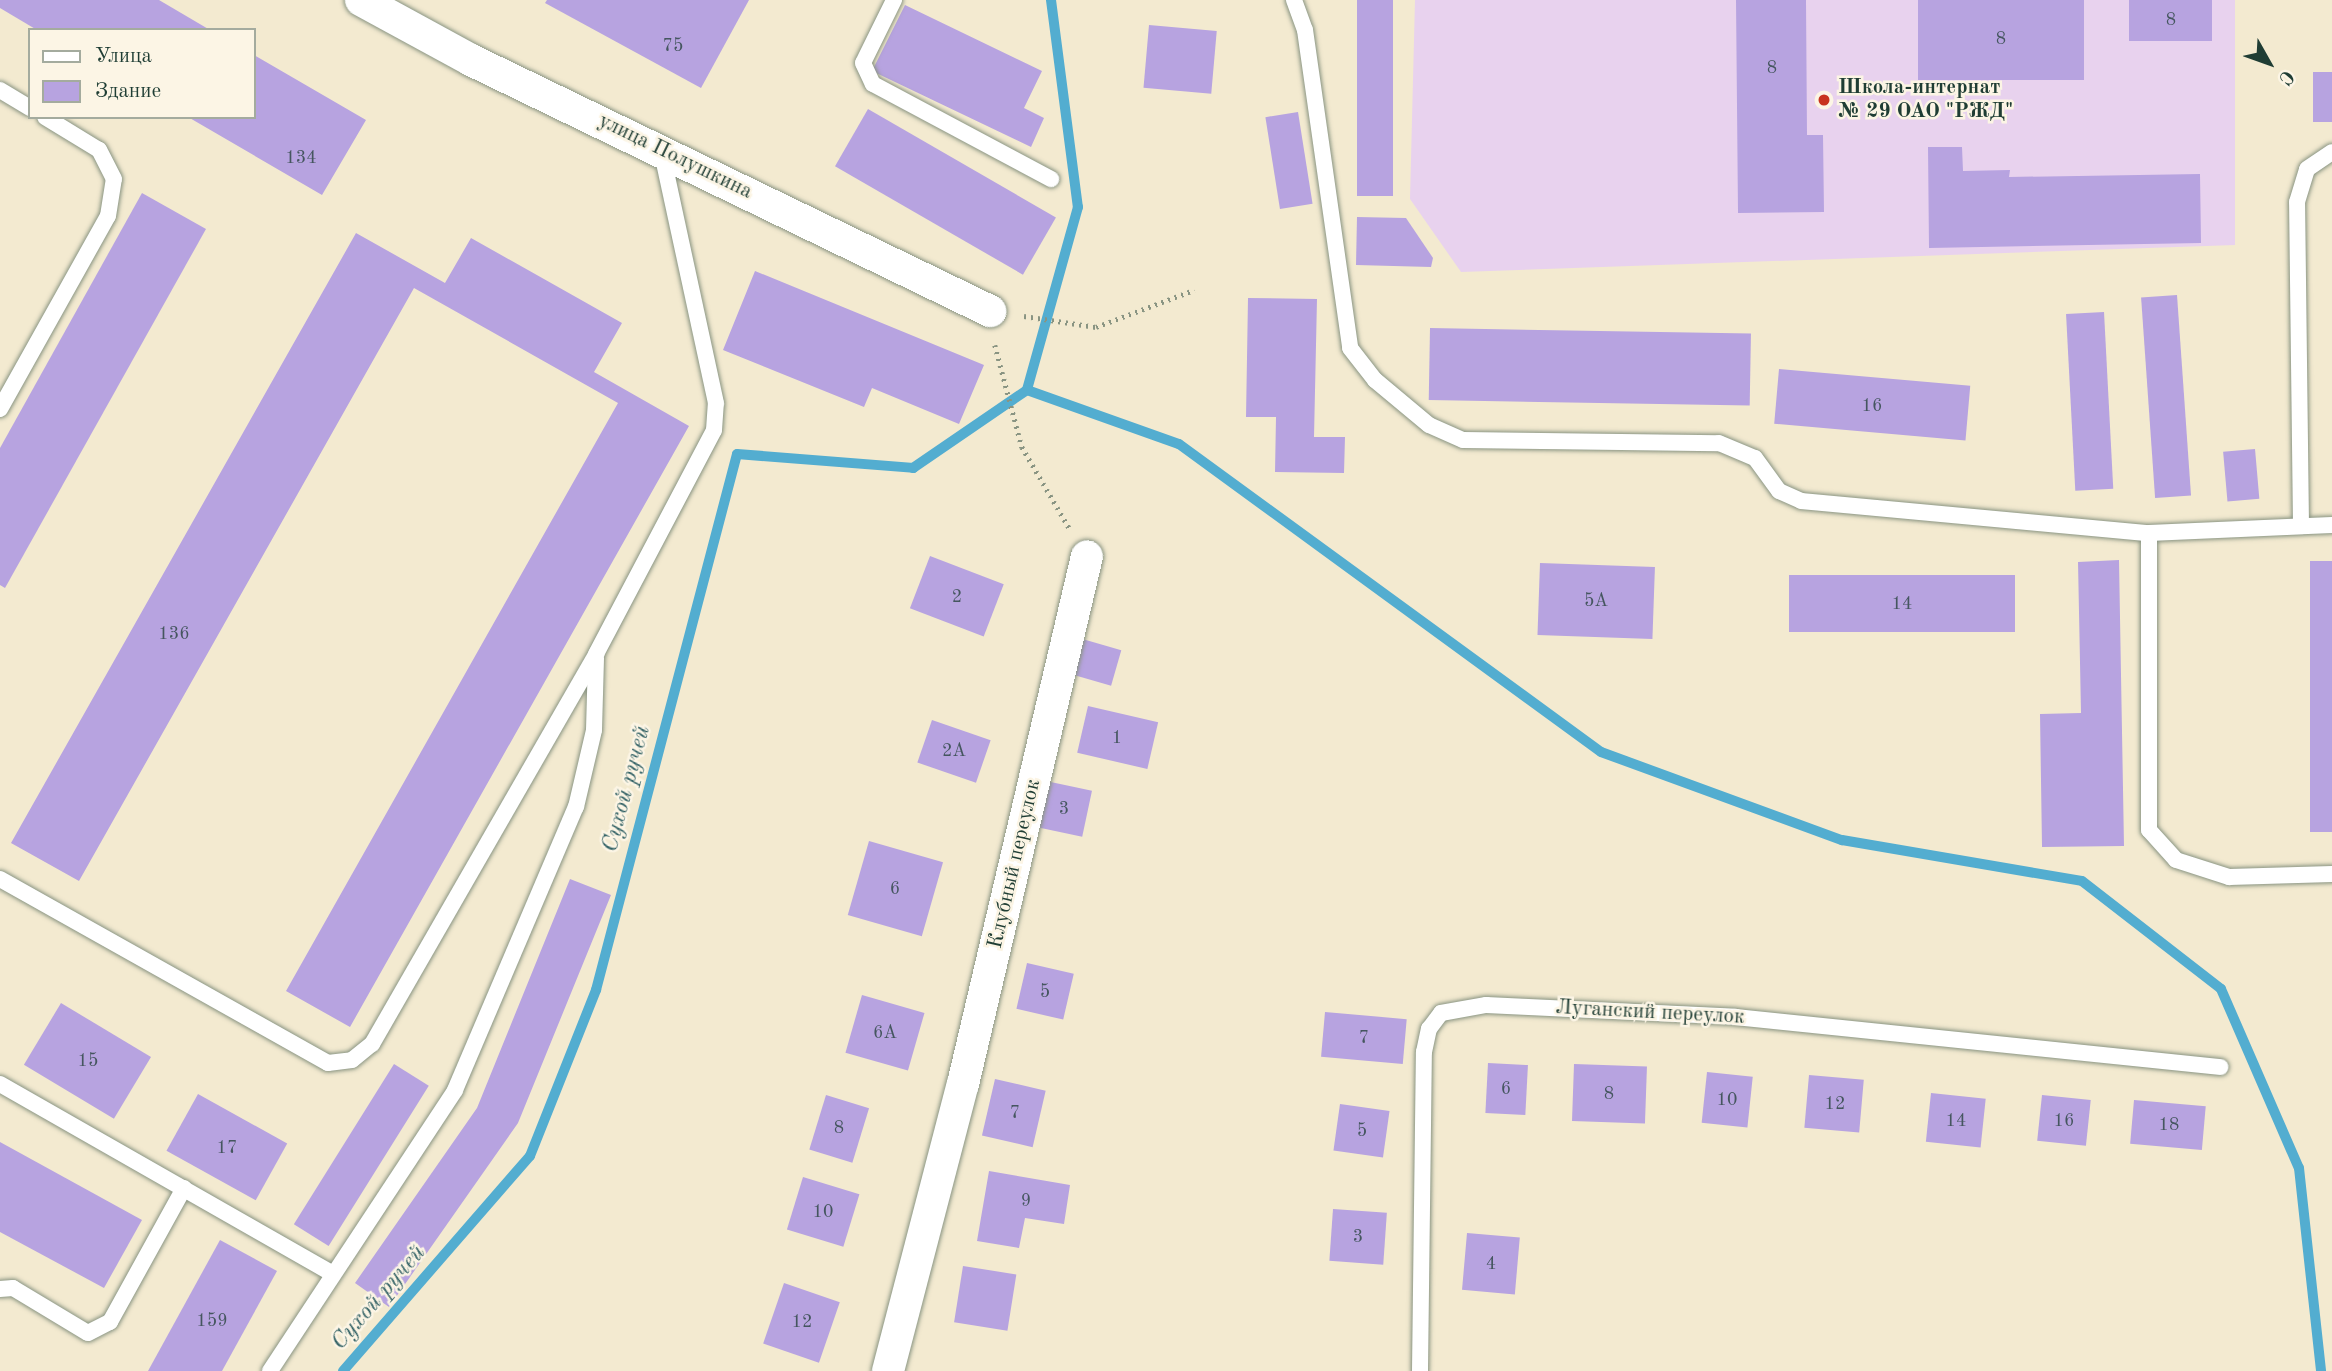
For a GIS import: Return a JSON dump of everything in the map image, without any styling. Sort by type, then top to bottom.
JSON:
[{"type":"street","name":"улица Полушкина","points":[[361,0],[471,60],[990,311]]},
{"type":"street","name":"Клубный переулок","points":[[888,1371],[966,1071],[1087,556]]},
{"type":"lane","points":[[894,0],[863,63],[873,84],[1051,179]]},
{"type":"lane","points":[[1294,0],[1305,30],[1350,348],[1375,380],[1429,425],[1463,440],[1719,443],[1755,458],[1779,491],[1801,501],[2148,533],[2332,525]]},
{"type":"lane","points":[[0,90],[28,107]]},
{"type":"lane","points":[[0,409],[108,216],[114,179],[99,150],[48,119]]},
{"type":"lane","points":[[0,879],[328,1063],[352,1060],[372,1044],[596,654],[714,430],[716,403],[662,151]]},
{"type":"lane","points":[[2301,525],[2297,202],[2307,169],[2332,152]]},
{"type":"lane","points":[[2148,533],[2149,830],[2176,860],[2228,877],[2332,874]]},
{"type":"lane","points":[[270,1371],[332,1273],[455,1090],[571,819],[594,730],[596,654]]},
{"type":"lane","name":"Луганский переулок","points":[[1420,1371],[1424,1052],[1429,1029],[1441,1013],[1486,1005],[1736,1017],[2220,1068]]},
{"type":"lane","points":[[0,1084],[332,1273]]},
{"type":"lane","points":[[0,1289],[13,1288],[88,1333],[110,1321],[184,1188]]},
{"type":"path","points":[[990,311],[1096,327],[1194,290]]},
{"type":"path","points":[[998,371],[1021,447],[1087,556]]},
{"type":"shaded area","name":"Школа-интернат № 29 ОАО \"РЖД\"","points":[[1415,0],[2235,0],[2235,245],[1461,272],[1410,199]]},
{"type":"building","points":[[0,0],[159,0],[207,28],[34,28],[0,8]]},
{"type":"building","points":[[547,0],[749,0],[701,88],[545,3]]},
{"type":"building","points":[[1357,0],[1393,0],[1393,196],[1357,196]]},
{"type":"building","points":[[1736,0],[1806,0],[1807,135],[1823,135],[1824,212],[1738,213]]},
{"type":"building","points":[[1918,0],[2084,0],[2084,80],[1918,80]]},
{"type":"building","points":[[2129,0],[2212,0],[2212,41],[2129,41]]},
{"type":"building","points":[[905,5],[1042,71],[1024,108],[1044,118],[1031,147],[872,71]]},
{"type":"building","points":[[1149,25],[1217,31],[1211,94],[1144,88]]},
{"type":"building","points":[[256,56],[366,120],[322,195],[191,119],[256,119]]},
{"type":"building","points":[[2313,72],[2332,72],[2332,122],[2313,122]]},
{"type":"building","points":[[868,109],[1056,217],[1023,275],[835,166]]},
{"type":"building","points":[[1298,112],[1313,204],[1280,209],[1265,117]]},
{"type":"building","points":[[1928,147],[1962,147],[1963,171],[2010,170],[2009,177],[2200,174],[2201,243],[1929,248]]},
{"type":"building","points":[[142,193],[206,229],[5,588],[0,585],[0,448]]},
{"type":"building","points":[[1357,217],[1406,218],[1433,258],[1431,267],[1356,265]]},
{"type":"building","points":[[356,233],[445,283],[471,238],[622,323],[594,372],[689,426],[350,1027],[286,991],[618,403],[414,288],[79,881],[11,843]]},
{"type":"building","points":[[755,271],[984,365],[959,424],[872,388],[864,407],[723,350]]},
{"type":"building","points":[[2177,295],[2191,496],[2155,498],[2141,298]]},
{"type":"building","points":[[1248,298],[1317,299],[1314,437],[1345,437],[1344,473],[1275,472],[1276,417],[1246,417]]},
{"type":"building","points":[[2104,312],[2113,489],[2075,491],[2066,314]]},
{"type":"building","points":[[1430,328],[1751,334],[1750,406],[1429,400]]},
{"type":"building","points":[[1779,369],[1970,386],[1965,441],[1774,424]]},
{"type":"building","points":[[2255,449],[2259,499],[2227,502],[2223,452]]},
{"type":"building","points":[[930,556],[1004,584],[984,637],[910,608]]},
{"type":"building","points":[[2119,560],[2124,846],[2042,847],[2040,714],[2081,713],[2078,562]]},
{"type":"building","points":[[2310,561],[2332,561],[2332,832],[2310,832]]},
{"type":"building","points":[[1540,563],[1655,567],[1652,639],[1537,635]]},
{"type":"building","points":[[1789,575],[2015,575],[2015,632],[1789,632]]},
{"type":"building","points":[[1079,638],[1121,650],[1111,686],[1069,674]]},
{"type":"building","points":[[1088,706],[1158,722],[1147,769],[1077,753]]},
{"type":"building","points":[[932,720],[991,740],[976,783],[917,763]]},
{"type":"building","points":[[1046,781],[1092,791],[1082,837],[1036,827]]},
{"type":"building","points":[[869,841],[943,862],[922,936],[848,915]]},
{"type":"building","points":[[570,879],[611,895],[518,1123],[389,1307],[355,1283],[477,1108]]},
{"type":"building","points":[[1027,963],[1074,974],[1063,1020],[1016,1009]]},
{"type":"building","points":[[862,995],[924,1013],[908,1071],[845,1053]]},
{"type":"building","points":[[61,1003],[151,1057],[114,1119],[24,1065]]},
{"type":"building","points":[[1325,1012],[1407,1019],[1403,1064],[1321,1057]]},
{"type":"building","points":[[1488,1063],[1528,1065],[1525,1115],[1485,1113]]},
{"type":"building","points":[[394,1064],[429,1086],[329,1246],[294,1224]]},
{"type":"building","points":[[1574,1064],[1647,1067],[1645,1124],[1572,1121]]},
{"type":"building","points":[[1707,1072],[1753,1077],[1747,1128],[1702,1123]]},
{"type":"building","points":[[1809,1075],[1864,1080],[1859,1133],[1804,1128]]},
{"type":"building","points":[[995,1079],[1046,1091],[1033,1147],[982,1136]]},
{"type":"building","points":[[1931,1093],[1986,1099],[1981,1147],[1926,1142]]},
{"type":"building","points":[[198,1094],[287,1143],[256,1200],[166,1151]]},
{"type":"building","points":[[826,1095],[869,1108],[852,1163],[809,1150]]},
{"type":"building","points":[[2042,1095],[2091,1100],[2086,1146],[2037,1141]]},
{"type":"building","points":[[2134,1100],[2206,1106],[2202,1150],[2130,1144]]},
{"type":"building","points":[[1340,1104],[1390,1111],[1383,1158],[1333,1151]]},
{"type":"building","points":[[0,1142],[142,1220],[104,1288],[0,1232]]},
{"type":"building","points":[[989,1171],[1070,1185],[1064,1224],[1025,1218],[1019,1248],[977,1241]]},
{"type":"building","points":[[803,1177],[859,1194],[843,1247],[787,1230]]},
{"type":"building","points":[[1333,1209],[1387,1213],[1383,1265],[1329,1261]]},
{"type":"building","points":[[1467,1233],[1520,1238],[1515,1294],[1462,1290]]},
{"type":"building","points":[[220,1240],[277,1271],[222,1371],[148,1371]]},
{"type":"building","points":[[963,1266],[1016,1274],[1007,1331],[954,1322]]},
{"type":"building","points":[[784,1283],[840,1302],[819,1363],[763,1344]]},
{"type":"waterway","points":[[1051,0],[1078,207],[1027,390],[1179,444],[1601,752],[1842,840],[2082,881],[2221,989],[2299,1168],[2321,1371]]},
{"type":"waterway","name":"Сухой ручей","points":[[343,1371],[530,1156],[596,990],[737,454],[913,468],[1027,390]]},
{"type":"place","name":"Школа-интернат № 29 ОАО \"РЖД\"","points":[[1824,100]]}]
